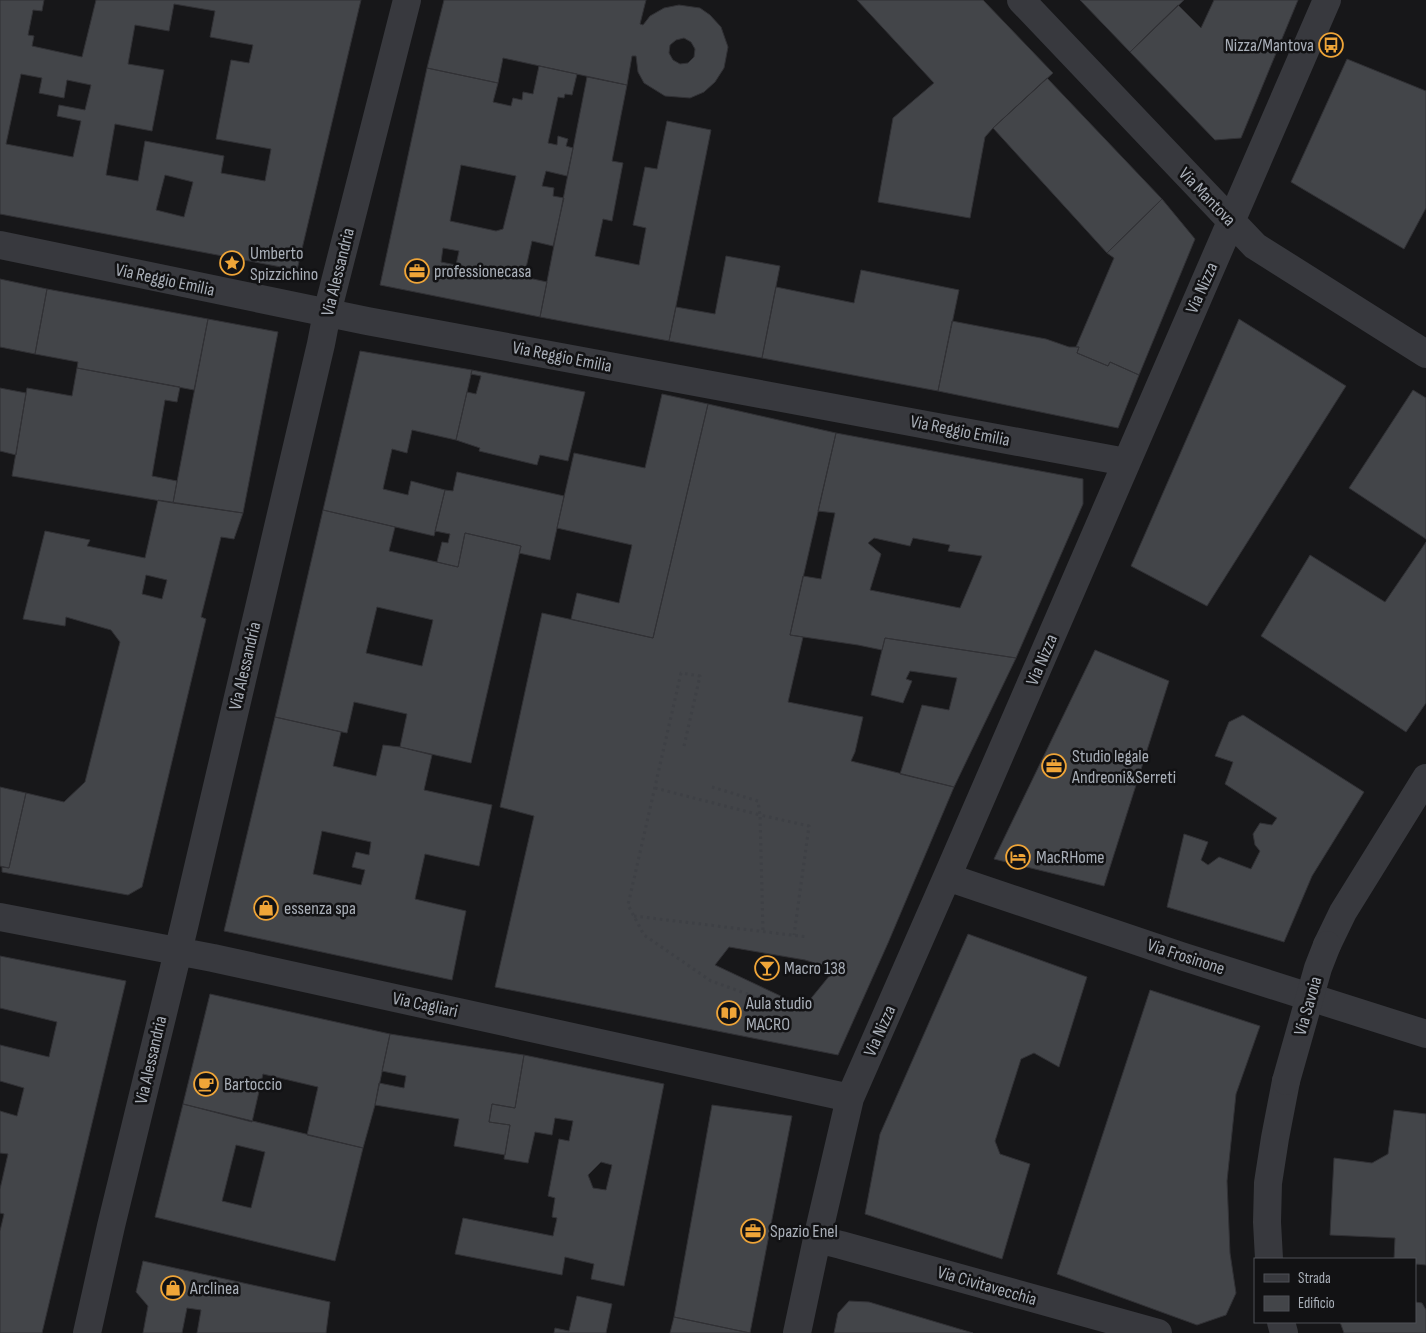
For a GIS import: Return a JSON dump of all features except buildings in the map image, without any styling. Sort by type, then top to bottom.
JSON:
[{"type":"street","name":"Via Alessandria","points":[[87,1333],[317,364],[327,314],[407,0]]},
{"type":"street","name":"Via Mantova","points":[[1021,0],[1255,246],[1426,354]]},
{"type":"street","name":"Via Nizza","points":[[797,1333],[850,1098],[1327,0]]},
{"type":"street","name":"Via Reggio Emilia","points":[[0,245],[327,314],[1126,462]]},
{"type":"street","name":"Via Savoia","points":[[1269,1258],[1268,1183],[1275,1138],[1286,1081],[1318,968],[1327,944],[1343,912],[1426,778]]},
{"type":"street","name":"Via Frosinone","points":[[947,877],[1181,956],[1426,1034]]},
{"type":"street","name":"Via Cagliari","points":[[0,917],[177,951],[850,1098]]},
{"type":"street","name":"Via Civitavecchia","points":[[817,1239],[1158,1333]]},
{"type":"path","points":[[684,746],[700,676],[681,674],[628,905],[644,934],[711,980],[784,1007],[808,1010]]},
{"type":"path","points":[[712,787],[758,801],[764,932]]},
{"type":"path","points":[[655,788],[809,826],[794,935]]},
{"type":"path","points":[[634,916],[808,937]]},
{"type":"place","name":"Nizza/Mantova","points":[[1331,45]]},
{"type":"place","name":"Umberto Spizzichino","points":[[232,263]]},
{"type":"place","name":"professionecasa","points":[[417,271]]},
{"type":"place","name":"Studio legale Andreoni&Serreti","points":[[1054,766]]},
{"type":"place","name":"MacRHome","points":[[1018,857]]},
{"type":"place","name":"essenza spa","points":[[266,908]]},
{"type":"place","name":"Macro 138","points":[[767,968]]},
{"type":"place","name":"Aula studio MACRO","points":[[729,1013]]},
{"type":"place","name":"Bartoccio","points":[[206,1084]]},
{"type":"place","name":"Spazio Enel","points":[[753,1231]]},
{"type":"place","name":"Arclinea","points":[[173,1288]]}]
